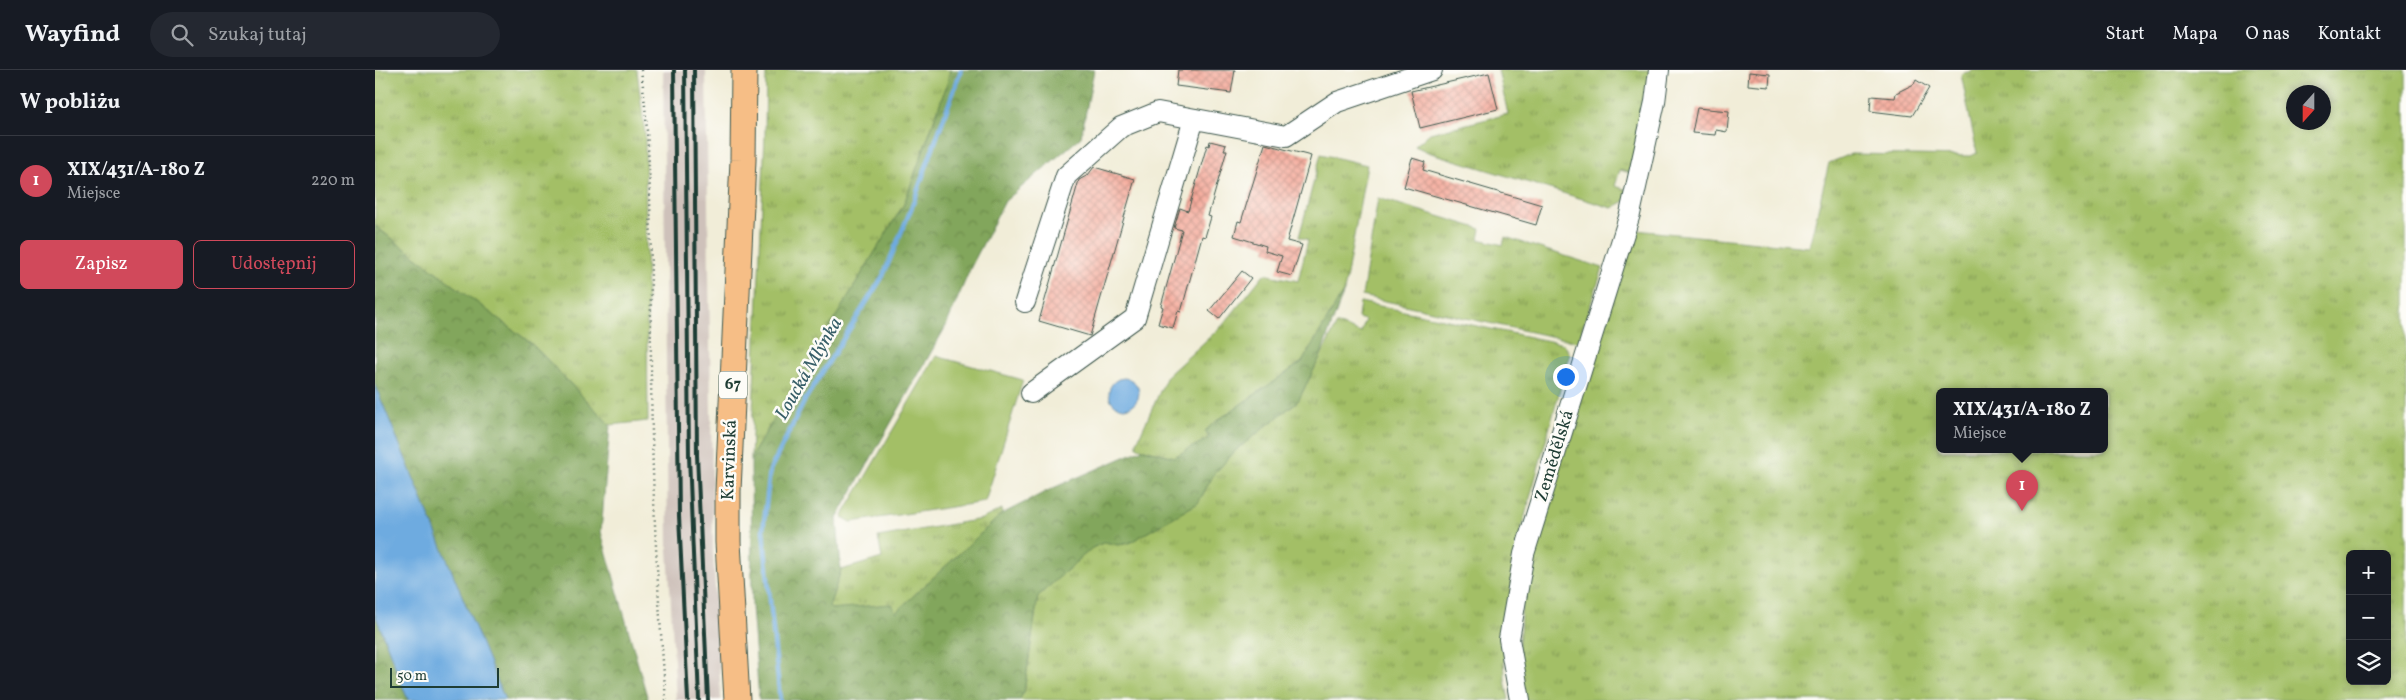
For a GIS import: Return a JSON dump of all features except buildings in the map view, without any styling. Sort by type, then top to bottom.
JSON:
[{"type":"main road","name":"Karvinská","points":[[737,700],[728,542],[728,492],[743,160],[745,70]]},
{"type":"street","points":[[1025,302],[1066,176],[1121,127],[1157,112],[1286,136],[1337,102],[1431,70]]},
{"type":"street","name":"Zemědělská","points":[[1520,700],[1509,640],[1525,554],[1630,214],[1655,102],[1659,70]]},
{"type":"street","points":[[1031,393],[1135,318],[1195,119]]},
{"type":"path","points":[[641,70],[649,129],[651,386],[656,553],[666,700]]},
{"type":"shaded area","points":[[663,70],[706,70],[713,549],[721,700],[676,700],[668,549]]},
{"type":"green space","points":[[375,70],[637,70],[645,135],[648,421],[610,425],[532,344],[375,226]]},
{"type":"green space","points":[[766,70],[950,70],[947,84],[904,204],[751,457],[765,135]]},
{"type":"green space","points":[[950,70],[1094,70],[1081,137],[1005,201],[971,267],[946,326],[837,518],[841,570],[829,607],[831,609],[891,604],[896,612],[1002,514],[1053,488],[1143,449],[1174,457],[1209,438],[1205,431],[1215,422],[1302,362],[1344,291],[1320,357],[1298,401],[1236,450],[1214,474],[1198,503],[1129,543],[1118,545],[1105,542],[1092,548],[1038,596],[1024,692],[1019,700],[759,700],[752,606],[751,457],[904,204],[947,84]]},
{"type":"green space","points":[[1498,70],[1652,70],[1634,174],[1620,170],[1615,186],[1631,191],[1625,201],[1612,208],[1428,152],[1415,146],[1430,133],[1508,114]]},
{"type":"green space","points":[[1975,70],[2406,70],[2406,700],[1524,700],[1518,664],[1522,597],[1538,516],[1635,230],[1809,247],[1829,163],[1851,154],[1971,156],[1977,153],[1961,74]]},
{"type":"green space","points":[[1321,154],[1367,165],[1344,291],[1302,362],[1215,422],[1205,431],[1210,438],[1174,457],[1137,447],[1137,442],[1167,376],[1223,325],[1264,274],[1298,281],[1308,240],[1299,237]]},
{"type":"green space","points":[[1378,198],[1481,229],[1479,239],[1503,245],[1505,237],[1603,268],[1578,342],[1362,296]]},
{"type":"green space","points":[[375,226],[532,344],[610,425],[601,532],[648,700],[505,700],[375,385]]},
{"type":"green space","points":[[1360,302],[1564,344],[1570,354],[1521,530],[1504,648],[1505,680],[1509,700],[1019,700],[1024,692],[1038,596],[1092,548],[1105,542],[1118,545],[1129,543],[1198,503],[1214,474],[1236,450],[1298,401],[1337,324],[1361,333],[1365,320],[1358,318]]},
{"type":"green space","points":[[936,356],[1023,380],[985,502],[851,522],[842,517]]},
{"type":"green space","points":[[1002,509],[1002,514],[896,612],[890,605],[831,609],[829,607],[841,570],[882,558],[878,537],[982,519]]},
{"type":"green space","points":[[375,614],[408,700],[375,700]]},
{"type":"water","points":[[1124,378],[1135,382],[1139,393],[1135,404],[1124,408],[1113,404],[1109,393],[1113,382]]},
{"type":"water","points":[[375,385],[505,700],[408,700],[375,614]]},
{"type":"waterway","name":"Loucká Mlýnka","points":[[780,700],[763,530],[770,470],[806,398],[883,276],[911,209],[961,70]]},
{"type":"railway","points":[[674,70],[679,516],[688,700]]},
{"type":"railway","points":[[685,70],[689,456],[699,700]]},
{"type":"railway","points":[[694,70],[697,455],[708,700]]},
{"type":"place","name":"XIX/431/A-180 Z","points":[[2022,511]]}]
